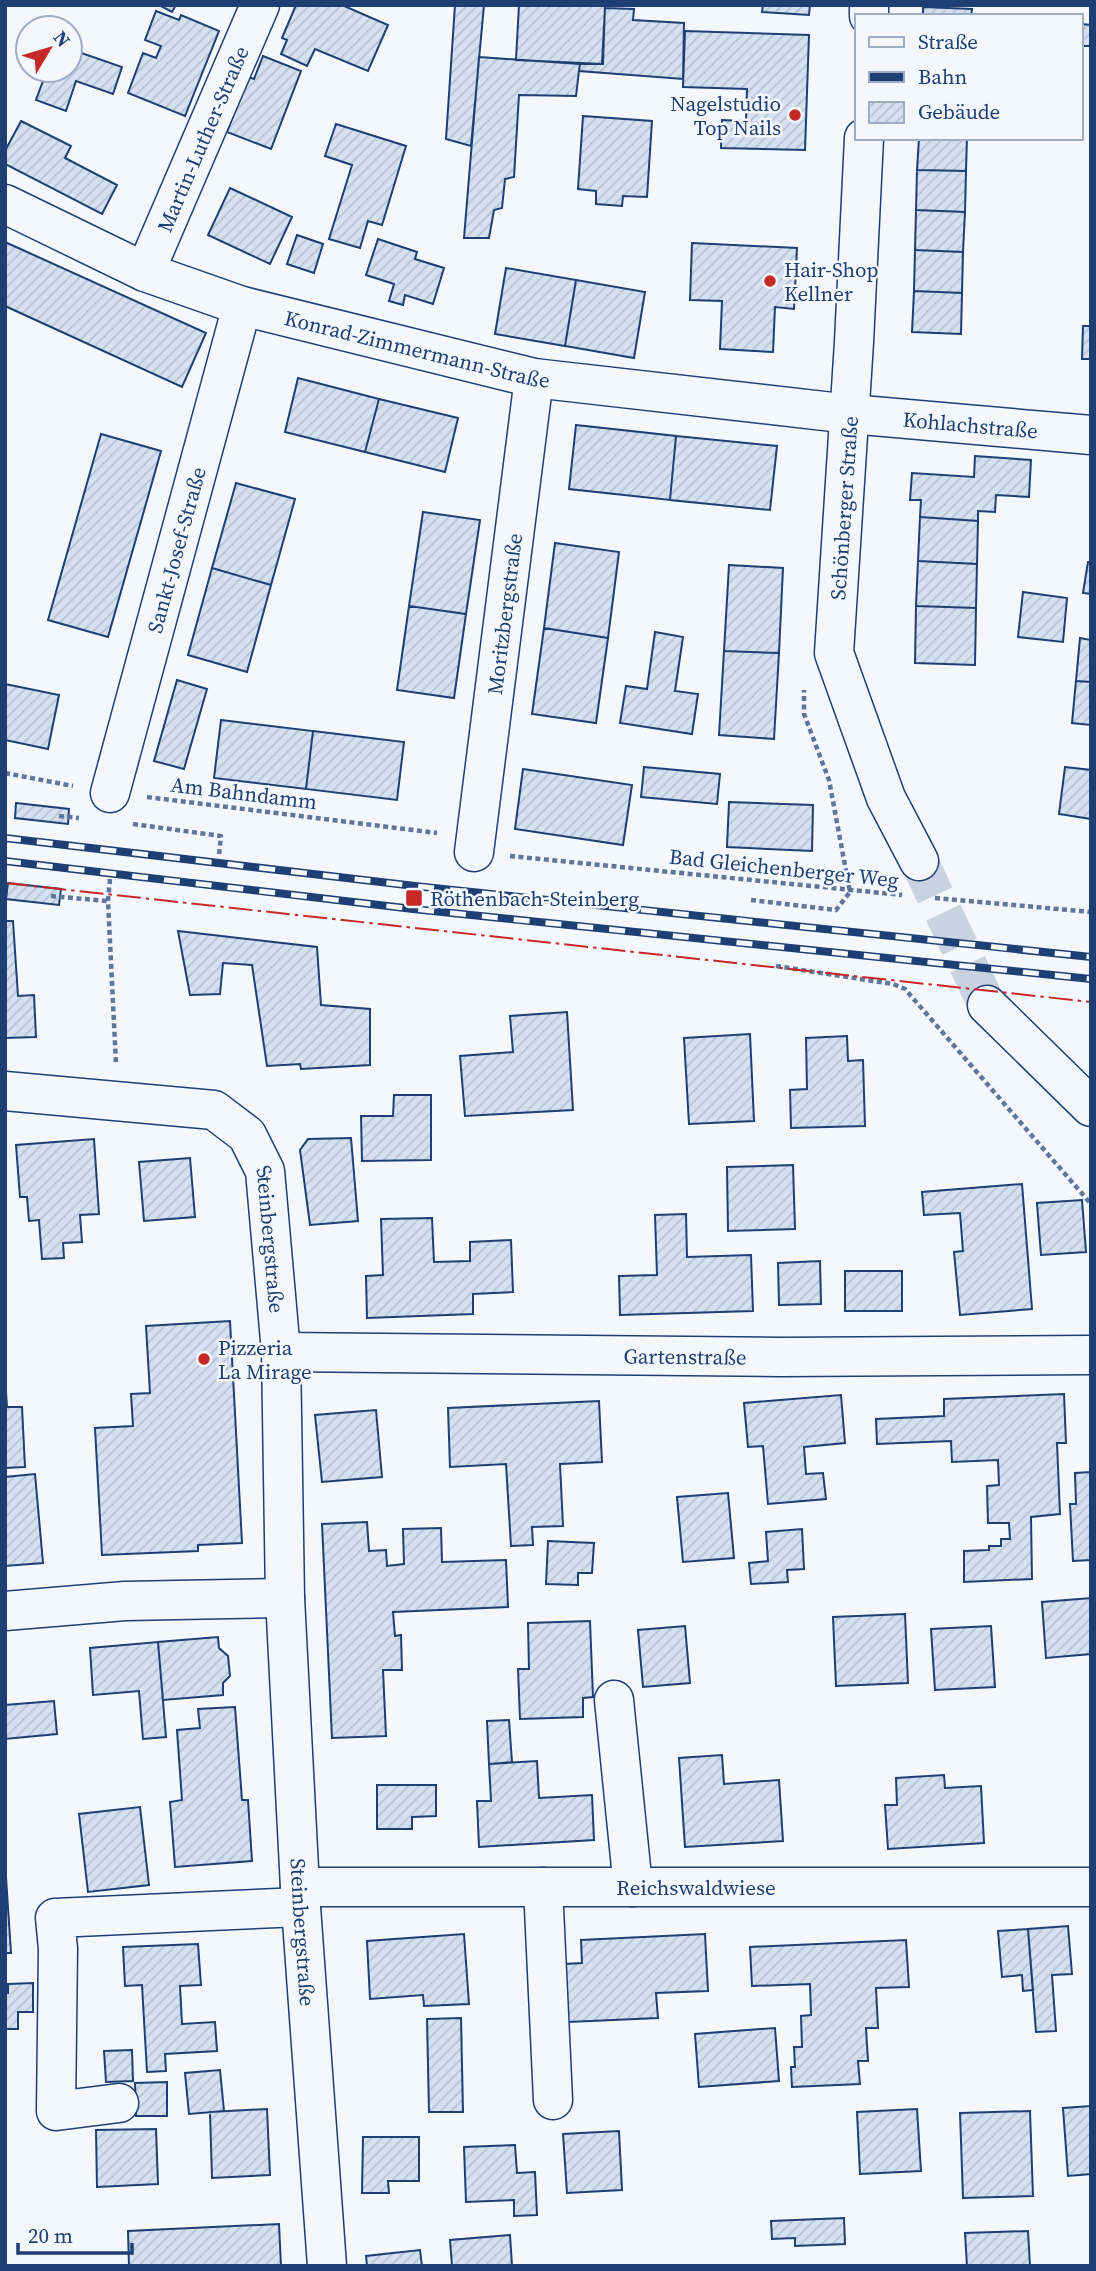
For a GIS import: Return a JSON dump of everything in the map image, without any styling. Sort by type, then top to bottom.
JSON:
[{"type":"street","name":"Martin-Luther-Straße","points":[[145,272],[260,5]]},
{"type":"street","name":"Schönberger Straße","points":[[864,140],[834,653],[886,798],[919,861]]},
{"type":"street","name":"Konrad-Zimmermann-Straße","points":[[5,204],[145,272],[242,306],[534,378],[850,414]]},
{"type":"street","name":"Sankt-Josef-Straße","points":[[117,808],[242,306]]},
{"type":"street","name":"Moritzbergstraße","points":[[474,852],[534,378]]},
{"type":"street","name":"Kohlachstraße","points":[[850,414],[1091,435]]},
{"type":"street","points":[[987,1005],[1091,1107]]},
{"type":"street","name":"Steinbergstraße","points":[[5,1091],[214,1110],[247,1135],[265,1171],[281,1352],[285,1598],[301,1897],[327,2266]]},
{"type":"street","name":"Gartenstraße","points":[[281,1352],[781,1357],[1091,1355]]},
{"type":"street","points":[[5,1611],[125,1601],[285,1598]]},
{"type":"street","points":[[614,1700],[633,1887]]},
{"type":"street","points":[[543,1887],[553,2100]]},
{"type":"street","name":"Reichswaldwiese","points":[[119,2103],[56,2111],[58,1949],[55,1918],[301,1897],[543,1887],[1091,1887]]},
{"type":"path","points":[[751,900],[836,910],[850,892],[829,780],[804,714],[804,683],[816,667],[834,653]]},
{"type":"path","name":"Am Bahndamm","points":[[5,773],[117,808],[450,835],[474,852]]},
{"type":"path","points":[[117,808],[221,836],[219,855]]},
{"type":"path","name":"Bad Gleichenberger Weg","points":[[474,852],[850,892],[903,895]]},
{"type":"path","points":[[110,879],[108,901],[117,1100]]},
{"type":"path","points":[[51,896],[108,901]]},
{"type":"path","points":[[930,897],[1091,912]]},
{"type":"path","points":[[776,966],[893,984],[905,989],[1091,1203]]},
{"type":"building","points":[[159,5],[176,5],[172,12]]},
{"type":"building","points":[[296,5],[342,5],[388,25],[368,71],[315,49],[307,66],[281,54],[287,40],[282,38]]},
{"type":"building","points":[[455,5],[484,5],[471,146],[446,139]]},
{"type":"building","points":[[519,5],[605,5],[603,64],[516,60]]},
{"type":"building","points":[[763,5],[810,5],[809,15],[762,12]]},
{"type":"building","points":[[923,7],[972,9],[971,14],[923,14]]},
{"type":"building","points":[[605,8],[634,9],[633,20],[684,23],[683,79],[579,71],[580,64],[602,64]]},
{"type":"building","points":[[156,11],[179,20],[181,15],[219,31],[185,116],[128,93],[143,53],[156,58],[161,46],[145,40]]},
{"type":"building","points":[[1082,24],[1091,25],[1091,46],[1082,46]]},
{"type":"building","points":[[685,31],[809,35],[805,150],[721,148],[722,120],[746,121],[747,89],[683,87]]},
{"type":"building","points":[[84,54],[122,67],[113,94],[84,84]]},
{"type":"building","points":[[263,56],[301,71],[271,149],[227,132],[248,77],[254,79]]},
{"type":"building","points":[[479,57],[580,64],[576,96],[519,95],[514,177],[505,179],[502,208],[494,210],[489,238],[464,238]]},
{"type":"building","points":[[42,84],[75,84],[66,111],[36,100]]},
{"type":"building","points":[[583,116],[652,121],[647,197],[623,196],[622,206],[596,204],[596,191],[578,189]]},
{"type":"building","points":[[21,121],[71,146],[65,158],[117,185],[102,214],[5,164],[5,151]]},
{"type":"building","points":[[336,124],[406,146],[382,225],[368,221],[360,248],[329,239],[352,165],[325,156]]},
{"type":"building","points":[[919,140],[967,140],[966,171],[917,170]]},
{"type":"building","points":[[917,170],[966,171],[965,212],[916,210]]},
{"type":"building","points":[[230,188],[292,217],[270,264],[208,235]]},
{"type":"building","points":[[916,210],[965,212],[963,252],[915,250]]},
{"type":"building","points":[[297,235],[323,244],[314,273],[287,264]]},
{"type":"building","points":[[378,239],[417,252],[415,259],[444,268],[433,304],[405,295],[403,305],[389,301],[394,284],[366,275]]},
{"type":"building","points":[[5,242],[206,333],[182,387],[5,306]]},
{"type":"building","points":[[692,243],[797,248],[794,309],[775,307],[773,352],[720,349],[722,301],[690,300]]},
{"type":"building","points":[[915,250],[963,252],[962,293],[914,291]]},
{"type":"building","points":[[506,268],[576,280],[565,346],[495,334]]},
{"type":"building","points":[[576,280],[645,292],[634,358],[565,346]]},
{"type":"building","points":[[914,291],[962,293],[961,334],[912,332]]},
{"type":"building","points":[[1083,326],[1091,326],[1091,359],[1082,359]]},
{"type":"building","points":[[298,378],[379,399],[365,452],[285,432]]},
{"type":"building","points":[[379,399],[458,418],[445,472],[365,452]]},
{"type":"building","points":[[576,425],[676,436],[670,500],[569,489]]},
{"type":"building","points":[[101,434],[161,451],[108,637],[48,620]]},
{"type":"building","points":[[676,436],[777,446],[770,510],[670,500]]},
{"type":"building","points":[[975,456],[1031,460],[1029,497],[996,495],[995,512],[978,511],[978,521],[920,517],[921,500],[910,500],[912,473],[974,477]]},
{"type":"building","points":[[236,483],[295,499],[271,585],[212,568]]},
{"type":"building","points":[[423,512],[480,520],[466,614],[409,606]]},
{"type":"building","points":[[920,517],[978,521],[977,564],[918,561]]},
{"type":"building","points":[[555,543],[619,552],[608,638],[544,628]]},
{"type":"building","points":[[918,561],[977,564],[976,608],[916,606]]},
{"type":"building","points":[[1088,562],[1091,562],[1091,594],[1083,593]]},
{"type":"building","points":[[729,565],[783,568],[779,653],[724,651]]},
{"type":"building","points":[[212,568],[271,585],[247,672],[188,655]]},
{"type":"building","points":[[1023,592],[1067,598],[1063,642],[1018,637]]},
{"type":"building","points":[[409,606],[466,614],[454,698],[397,690]]},
{"type":"building","points":[[916,606],[976,608],[975,665],[915,663]]},
{"type":"building","points":[[544,628],[608,638],[596,723],[532,714]]},
{"type":"building","points":[[655,632],[683,637],[675,691],[698,694],[692,734],[620,723],[626,686],[647,689]]},
{"type":"building","points":[[1080,638],[1091,640],[1091,682],[1076,681]]},
{"type":"building","points":[[724,651],[779,653],[774,739],[719,735]]},
{"type":"building","points":[[177,680],[207,689],[184,769],[154,761]]},
{"type":"building","points":[[1076,681],[1091,682],[1091,725],[1072,723]]},
{"type":"building","points":[[5,684],[59,695],[48,749],[5,740]]},
{"type":"building","points":[[221,720],[313,731],[306,789],[214,778]]},
{"type":"building","points":[[313,731],[404,742],[397,800],[306,789]]},
{"type":"building","points":[[644,767],[720,774],[717,804],[641,797]]},
{"type":"building","points":[[1065,767],[1091,770],[1091,819],[1059,814]]},
{"type":"building","points":[[523,769],[632,785],[623,845],[515,829]]},
{"type":"building","points":[[729,802],[813,805],[812,851],[727,847]]},
{"type":"building","points":[[16,803],[69,809],[68,824],[15,818]]},
{"type":"building","points":[[8,883],[61,889],[59,905],[6,899]]},
{"type":"building","points":[[5,921],[13,921],[18,996],[34,995],[36,1037],[5,1038]]},
{"type":"building","points":[[178,931],[317,947],[321,1005],[370,1009],[370,1065],[301,1069],[300,1064],[267,1066],[252,965],[223,963],[220,994],[190,995]]},
{"type":"building","points":[[567,1012],[573,1110],[465,1116],[460,1056],[513,1052],[510,1016]]},
{"type":"building","points":[[750,1034],[754,1121],[689,1124],[684,1038]]},
{"type":"building","points":[[847,1036],[848,1061],[863,1060],[865,1126],[791,1128],[790,1090],[807,1089],[806,1038]]},
{"type":"building","points":[[394,1095],[431,1095],[431,1160],[362,1161],[361,1116],[393,1116]]},
{"type":"building","points":[[351,1138],[358,1221],[310,1225],[300,1150],[308,1139]]},
{"type":"building","points":[[94,1139],[99,1214],[80,1215],[82,1242],[63,1243],[64,1258],[42,1259],[39,1220],[29,1221],[27,1197],[20,1197],[16,1145]]},
{"type":"building","points":[[190,1158],[195,1217],[144,1221],[139,1162]]},
{"type":"building","points":[[793,1165],[795,1229],[728,1231],[727,1167]]},
{"type":"building","points":[[1022,1184],[1032,1309],[960,1315],[954,1252],[963,1251],[960,1213],[924,1215],[922,1192]]},
{"type":"building","points":[[1082,1200],[1086,1252],[1041,1255],[1037,1203]]},
{"type":"building","points":[[686,1214],[687,1257],[751,1255],[753,1311],[620,1315],[619,1276],[657,1275],[655,1215]]},
{"type":"building","points":[[432,1218],[434,1262],[470,1261],[470,1242],[511,1240],[513,1292],[473,1294],[473,1314],[367,1318],[366,1276],[383,1275],[381,1219]]},
{"type":"building","points":[[820,1261],[821,1304],[779,1305],[778,1263]]},
{"type":"building","points":[[845,1271],[902,1271],[902,1311],[845,1311]]},
{"type":"building","points":[[230,1321],[242,1543],[198,1545],[198,1551],[102,1555],[95,1428],[133,1426],[131,1394],[150,1393],[146,1326]]},
{"type":"building","points":[[5,1376],[7,1407],[22,1407],[25,1467],[5,1468]]},
{"type":"building","points":[[1064,1394],[1066,1443],[1057,1443],[1060,1514],[1031,1517],[1032,1579],[964,1582],[964,1551],[989,1550],[989,1546],[1001,1546],[1001,1539],[1010,1539],[1009,1523],[988,1523],[987,1486],[999,1485],[998,1460],[952,1462],[951,1441],[877,1444],[876,1419],[944,1416],[944,1399]]},
{"type":"building","points":[[841,1395],[845,1443],[804,1447],[806,1474],[823,1473],[826,1499],[768,1504],[763,1446],[748,1447],[744,1403]]},
{"type":"building","points":[[599,1401],[602,1462],[560,1464],[563,1526],[532,1527],[533,1545],[511,1546],[506,1464],[450,1467],[448,1408]]},
{"type":"building","points":[[376,1410],[382,1477],[322,1482],[315,1415]]},
{"type":"building","points":[[1091,1472],[1091,1560],[1073,1561],[1070,1504],[1076,1504],[1075,1473]]},
{"type":"building","points":[[35,1474],[43,1563],[5,1566],[5,1477]]},
{"type":"building","points":[[728,1493],[734,1558],[683,1562],[677,1497]]},
{"type":"building","points":[[367,1522],[369,1551],[386,1550],[387,1566],[404,1564],[403,1529],[441,1528],[442,1562],[506,1560],[508,1607],[393,1612],[395,1636],[401,1635],[402,1670],[383,1670],[386,1736],[332,1738],[322,1524]]},
{"type":"building","points":[[802,1529],[804,1569],[787,1570],[788,1582],[751,1584],[749,1563],[768,1561],[766,1532]]},
{"type":"building","points":[[548,1541],[594,1543],[592,1573],[578,1573],[578,1585],[546,1584]]},
{"type":"building","points":[[1091,1598],[1091,1654],[1046,1658],[1042,1602]]},
{"type":"building","points":[[905,1614],[908,1683],[836,1686],[833,1617]]},
{"type":"building","points":[[590,1621],[593,1697],[583,1698],[583,1717],[520,1719],[518,1669],[529,1669],[528,1623]]},
{"type":"building","points":[[685,1626],[690,1683],[643,1687],[638,1630]]},
{"type":"building","points":[[991,1626],[995,1687],[935,1690],[931,1629]]},
{"type":"building","points":[[218,1637],[219,1648],[228,1656],[230,1676],[223,1683],[223,1695],[163,1700],[158,1642]]},
{"type":"building","points":[[158,1642],[166,1737],[143,1739],[139,1691],[93,1695],[90,1648]]},
{"type":"building","points":[[54,1701],[57,1734],[5,1739],[5,1705]]},
{"type":"building","points":[[235,1707],[242,1800],[248,1800],[252,1861],[175,1867],[170,1802],[182,1800],[177,1730],[200,1728],[198,1709]]},
{"type":"building","points":[[509,1720],[512,1762],[489,1764],[487,1721]]},
{"type":"building","points":[[722,1755],[724,1784],[779,1780],[783,1841],[685,1847],[679,1758]]},
{"type":"building","points":[[537,1761],[539,1798],[592,1795],[594,1840],[479,1847],[477,1801],[491,1801],[489,1764]]},
{"type":"building","points":[[944,1775],[945,1788],[981,1786],[984,1843],[888,1849],[885,1805],[897,1805],[896,1778]]},
{"type":"building","points":[[377,1785],[436,1785],[436,1816],[412,1817],[412,1829],[377,1829]]},
{"type":"building","points":[[140,1807],[149,1885],[88,1892],[79,1814]]},
{"type":"building","points":[[5,1862],[11,1953],[5,1953]]},
{"type":"building","points":[[1068,1926],[1072,1974],[1052,1975],[1056,2031],[1036,2032],[1028,1929]]},
{"type":"building","points":[[1028,1929],[1033,1990],[1023,1991],[1022,1975],[1002,1977],[998,1931]]},
{"type":"building","points":[[464,1934],[469,2004],[424,2006],[423,1995],[370,1999],[367,1941]]},
{"type":"building","points":[[705,1934],[708,1991],[656,1993],[658,2018],[568,2022],[565,1964],[582,1963],[581,1940]]},
{"type":"building","points":[[906,1940],[909,1987],[876,1988],[878,2028],[866,2028],[868,2061],[858,2061],[860,2084],[792,2087],[794,2047],[802,2047],[801,2016],[811,2015],[810,1984],[752,1986],[750,1947]]},
{"type":"building","points":[[198,1944],[201,1985],[180,1986],[182,2024],[215,2022],[217,2051],[165,2054],[166,2071],[147,2072],[142,1985],[125,1986],[123,1947]]},
{"type":"building","points":[[33,1983],[33,2012],[18,2012],[18,2029],[5,2029],[5,1993],[8,1993],[8,1984]]},
{"type":"building","points":[[461,2018],[463,2112],[429,2112],[427,2019]]},
{"type":"building","points":[[775,2028],[779,2081],[699,2087],[695,2034]]},
{"type":"building","points":[[132,2050],[133,2081],[106,2082],[104,2051]]},
{"type":"building","points":[[220,2070],[224,2111],[189,2114],[185,2073]]},
{"type":"building","points":[[167,2082],[167,2116],[136,2116],[135,2083]]},
{"type":"building","points":[[1091,2106],[1091,2174],[1068,2176],[1063,2108]]},
{"type":"building","points":[[267,2109],[270,2175],[212,2178],[210,2112]]},
{"type":"building","points":[[917,2109],[921,2171],[860,2174],[857,2112]]},
{"type":"building","points":[[1030,2111],[1033,2196],[963,2198],[960,2113]]},
{"type":"building","points":[[156,2129],[158,2184],[97,2187],[96,2130]]},
{"type":"building","points":[[619,2131],[622,2190],[567,2193],[563,2134]]},
{"type":"building","points":[[363,2137],[419,2137],[419,2181],[388,2181],[389,2193],[362,2193]]},
{"type":"building","points":[[515,2145],[517,2173],[535,2172],[537,2215],[514,2216],[514,2200],[466,2202],[464,2147]]},
{"type":"building","points":[[844,2218],[845,2244],[795,2246],[795,2238],[772,2239],[771,2221]]},
{"type":"building","points":[[279,2224],[281,2266],[129,2266],[128,2231]]},
{"type":"building","points":[[1028,2231],[1030,2266],[967,2266],[965,2233]]},
{"type":"building","points":[[510,2235],[512,2266],[452,2266],[450,2240]]},
{"type":"building","points":[[420,2250],[422,2266],[367,2266],[366,2256]]},
{"type":"tunnel","points":[[919,861],[987,1005]]},
{"type":"railway","points":[[5,838],[415,886],[1091,957]]},
{"type":"railway","points":[[5,861],[413,909],[1091,979]]},
{"type":"power","points":[[5,883],[1091,1002]]},
{"type":"place","name":"Nagelstudio Top Nails","points":[[795,115]]},
{"type":"place","name":"Hair-Shop Kellner","points":[[770,281]]},
{"type":"place","name":"Röthenbach-Steinberg","points":[[414,898]]},
{"type":"place","name":"Pizzeria La Mirage","points":[[204,1359]]}]
